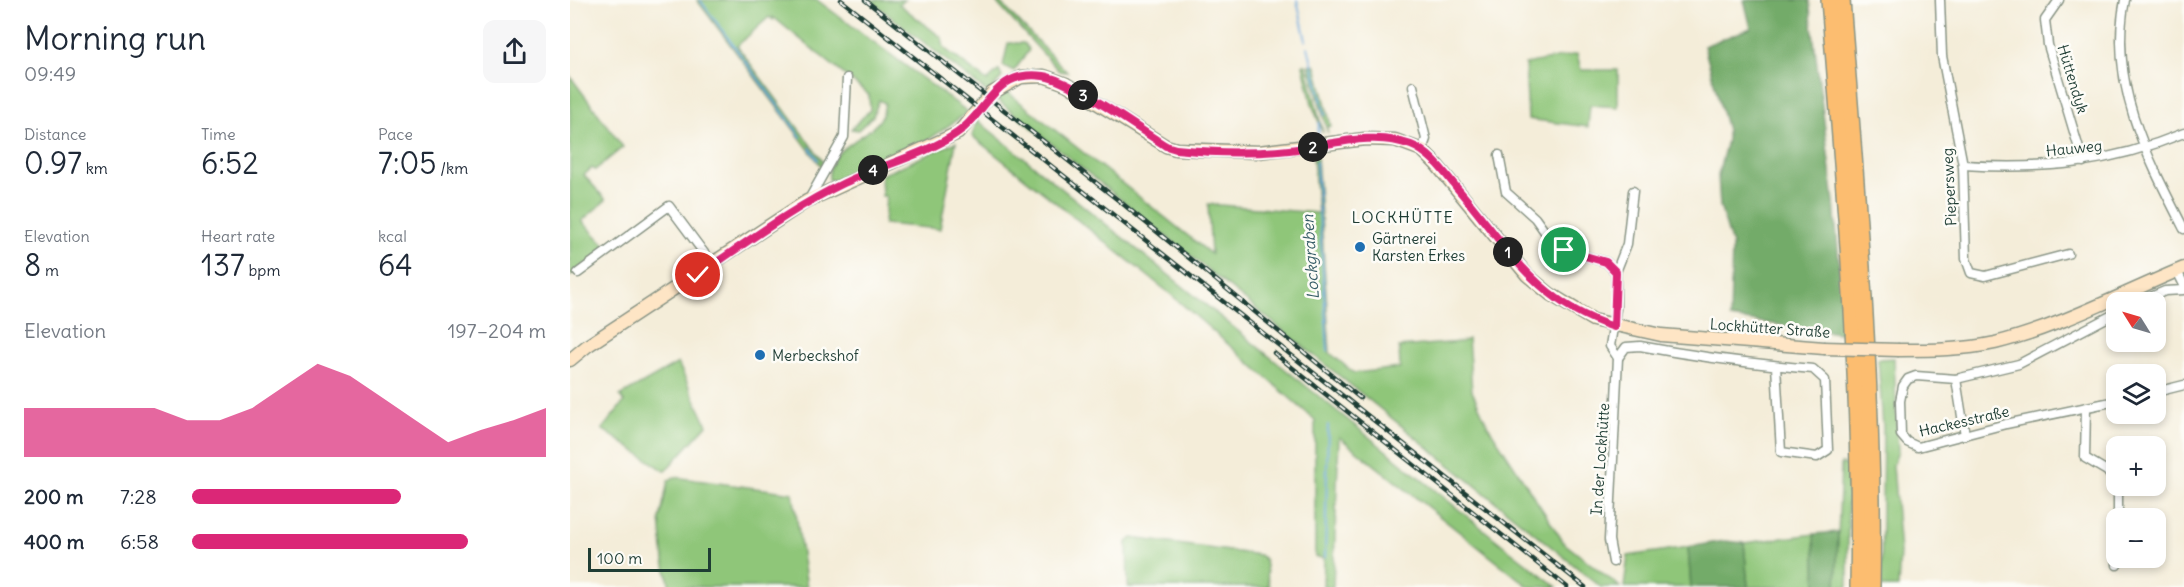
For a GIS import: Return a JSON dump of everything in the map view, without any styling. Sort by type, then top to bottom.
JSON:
[{"type":"highway","points":[[1829,0],[1854,332],[1859,520],[1858,587]]},
{"type":"highway","points":[[1842,0],[1867,332],[1872,464],[1872,587]]},
{"type":"street","name":"Piepersweg","points":[[1940,0],[1942,56],[1963,165],[1966,259],[1971,273],[1985,276],[2068,254]]},
{"type":"street","points":[[2125,0],[2121,46],[2124,80],[2144,150],[2184,229]]},
{"type":"street","name":"Hüttendyk","points":[[2054,1],[2045,20],[2048,45],[2083,162]]},
{"type":"street","name":"Lockhütter Straße","points":[[807,201],[958,133],[992,93],[1021,77],[1044,76],[1066,84],[1171,147],[1258,152],[1377,138],[1395,140],[1422,150],[1477,211],[1527,275],[1573,309],[1593,320],[1614,327],[1661,335],[1824,348],[1947,350],[1995,343],[2056,322],[2180,270],[2184,285]]},
{"type":"street","points":[[570,360],[587,346],[807,201],[844,136],[847,78]]},
{"type":"street","points":[[1413,86],[1426,139],[1422,150]]},
{"type":"street","name":"Hauweg","points":[[1963,165],[2010,168],[2083,162],[2144,150],[2184,133]]},
{"type":"street","points":[[1499,155],[1506,192],[1535,218],[1552,243],[1564,250],[1606,262],[1616,272]]},
{"type":"street","name":"In der Lockhütte","points":[[1613,562],[1610,530],[1618,358],[1610,346],[1614,327],[1616,272],[1627,244],[1633,191]]},
{"type":"street","points":[[578,273],[669,206],[713,265]]},
{"type":"street","points":[[2163,292],[2184,290]]},
{"type":"street","points":[[1965,435],[1956,379],[2019,364],[2106,319]]},
{"type":"street","points":[[1618,358],[1626,347],[1640,346],[1748,364],[1776,366],[1813,369],[1825,380],[1828,450],[1817,457],[1781,452],[1776,366]]},
{"type":"street","name":"Hackesstraße","points":[[1956,379],[1916,376],[1908,379],[1903,386],[1899,401],[1901,435],[1907,442],[1918,447],[2106,403]]},
{"type":"street","points":[[2166,390],[2184,385]]},
{"type":"street","points":[[2086,408],[2085,458],[2106,470]]},
{"type":"green space","points":[[697,0],[817,0],[968,112],[928,140],[834,183],[829,179],[834,160],[848,145],[879,121],[885,103],[879,100],[873,116],[858,130],[851,129],[870,110],[869,95],[773,17],[773,20],[769,17],[737,46],[824,163],[822,167]]},
{"type":"green space","points":[[870,0],[905,0],[899,4],[942,38],[944,48],[987,81],[999,70],[1002,77],[988,93]]},
{"type":"green space","points":[[994,0],[998,0],[1067,72],[1059,71]]},
{"type":"green space","points":[[1744,0],[1809,0],[1834,202],[1845,334],[1730,318],[1732,245],[1720,206],[1718,175],[1727,140],[1727,130],[1704,46],[1751,28]]},
{"type":"green space","points":[[1008,43],[1024,43],[1029,50],[1014,71],[1003,66]]},
{"type":"green space","points":[[1577,54],[1581,70],[1618,70],[1618,107],[1590,105],[1588,127],[1528,119],[1525,64]]},
{"type":"green space","points":[[1303,65],[1306,65],[1323,133],[1312,104]]},
{"type":"green space","points":[[1309,65],[1315,65],[1317,70],[1331,126],[1326,127]]},
{"type":"green space","points":[[570,76],[623,147],[595,170],[592,168],[584,175],[606,200],[582,221],[608,248],[570,276]]},
{"type":"green space","points":[[1006,91],[1211,254],[1208,204],[1318,213],[1313,158],[1317,157],[1330,353],[1354,373],[1400,368],[1399,347],[1461,342],[1468,339],[1472,391],[1488,426],[1564,543],[1620,587],[1601,587],[995,98]]},
{"type":"green space","points":[[977,120],[1557,587],[1529,587],[1339,437],[1333,587],[1323,587],[1324,558],[1315,557],[1315,420],[1168,292],[972,136]]},
{"type":"green space","points":[[956,142],[940,229],[884,224],[886,196],[882,196],[881,175]]},
{"type":"green space","points":[[1894,358],[1898,452],[1893,465],[1900,552],[1898,587],[1881,587],[1883,427],[1878,359]]},
{"type":"green space","points":[[678,363],[707,425],[665,471],[602,429],[624,402],[620,396]]},
{"type":"green space","points":[[1841,464],[1848,465],[1848,587],[1836,587]]},
{"type":"green space","points":[[674,477],[793,493],[807,587],[670,587],[664,561],[660,519],[668,481]]},
{"type":"green space","points":[[1838,532],[1836,587],[1816,587],[1814,534]]},
{"type":"green space","points":[[1814,534],[1816,587],[1748,587],[1744,543]]},
{"type":"green space","points":[[1132,538],[1260,555],[1265,560],[1269,587],[1128,587],[1127,542]]},
{"type":"green space","points":[[1725,541],[1744,543],[1748,587],[1691,587],[1688,547]]},
{"type":"green space","points":[[1688,547],[1691,587],[1624,587],[1628,556]]},
{"type":"waterway","points":[[700,0],[801,137]]},
{"type":"waterway","name":"Lockgraben","points":[[1297,0],[1306,41]]},
{"type":"waterway","name":"Lockgraben","points":[[1308,47],[1325,115]]},
{"type":"waterway","name":"Lockgraben","points":[[1318,134],[1319,123]]},
{"type":"waterway","points":[[810,148],[818,160]]},
{"type":"waterway","name":"Lockgraben","points":[[1316,162],[1328,351]]},
{"type":"waterway","name":"Lockgraben","points":[[1325,557],[1328,425]]},
{"type":"railway","points":[[841,0],[1585,587]]},
{"type":"railway","points":[[865,0],[1123,204],[1360,398]]},
{"type":"railway","points":[[1274,353],[1567,587]]},
{"type":"place","name":"Gärtnerei Karsten Erkes","points":[[1360,247]]},
{"type":"place","name":"Merbeckshof","points":[[760,355]]},
{"type":"district","name":"LOCKHÜTTE","points":[[1403,217]]},
{"type":"route","points":[[698,275],[807,201],[847,181],[958,133],[992,93],[1010,81],[1021,77],[1044,76],[1066,84],[1166,146],[1176,149],[1230,153],[1258,152],[1377,138],[1395,140],[1413,146],[1422,150],[1436,164],[1477,211],[1527,275],[1573,309],[1593,320],[1614,327],[1616,272],[1606,262],[1564,250]]}]
